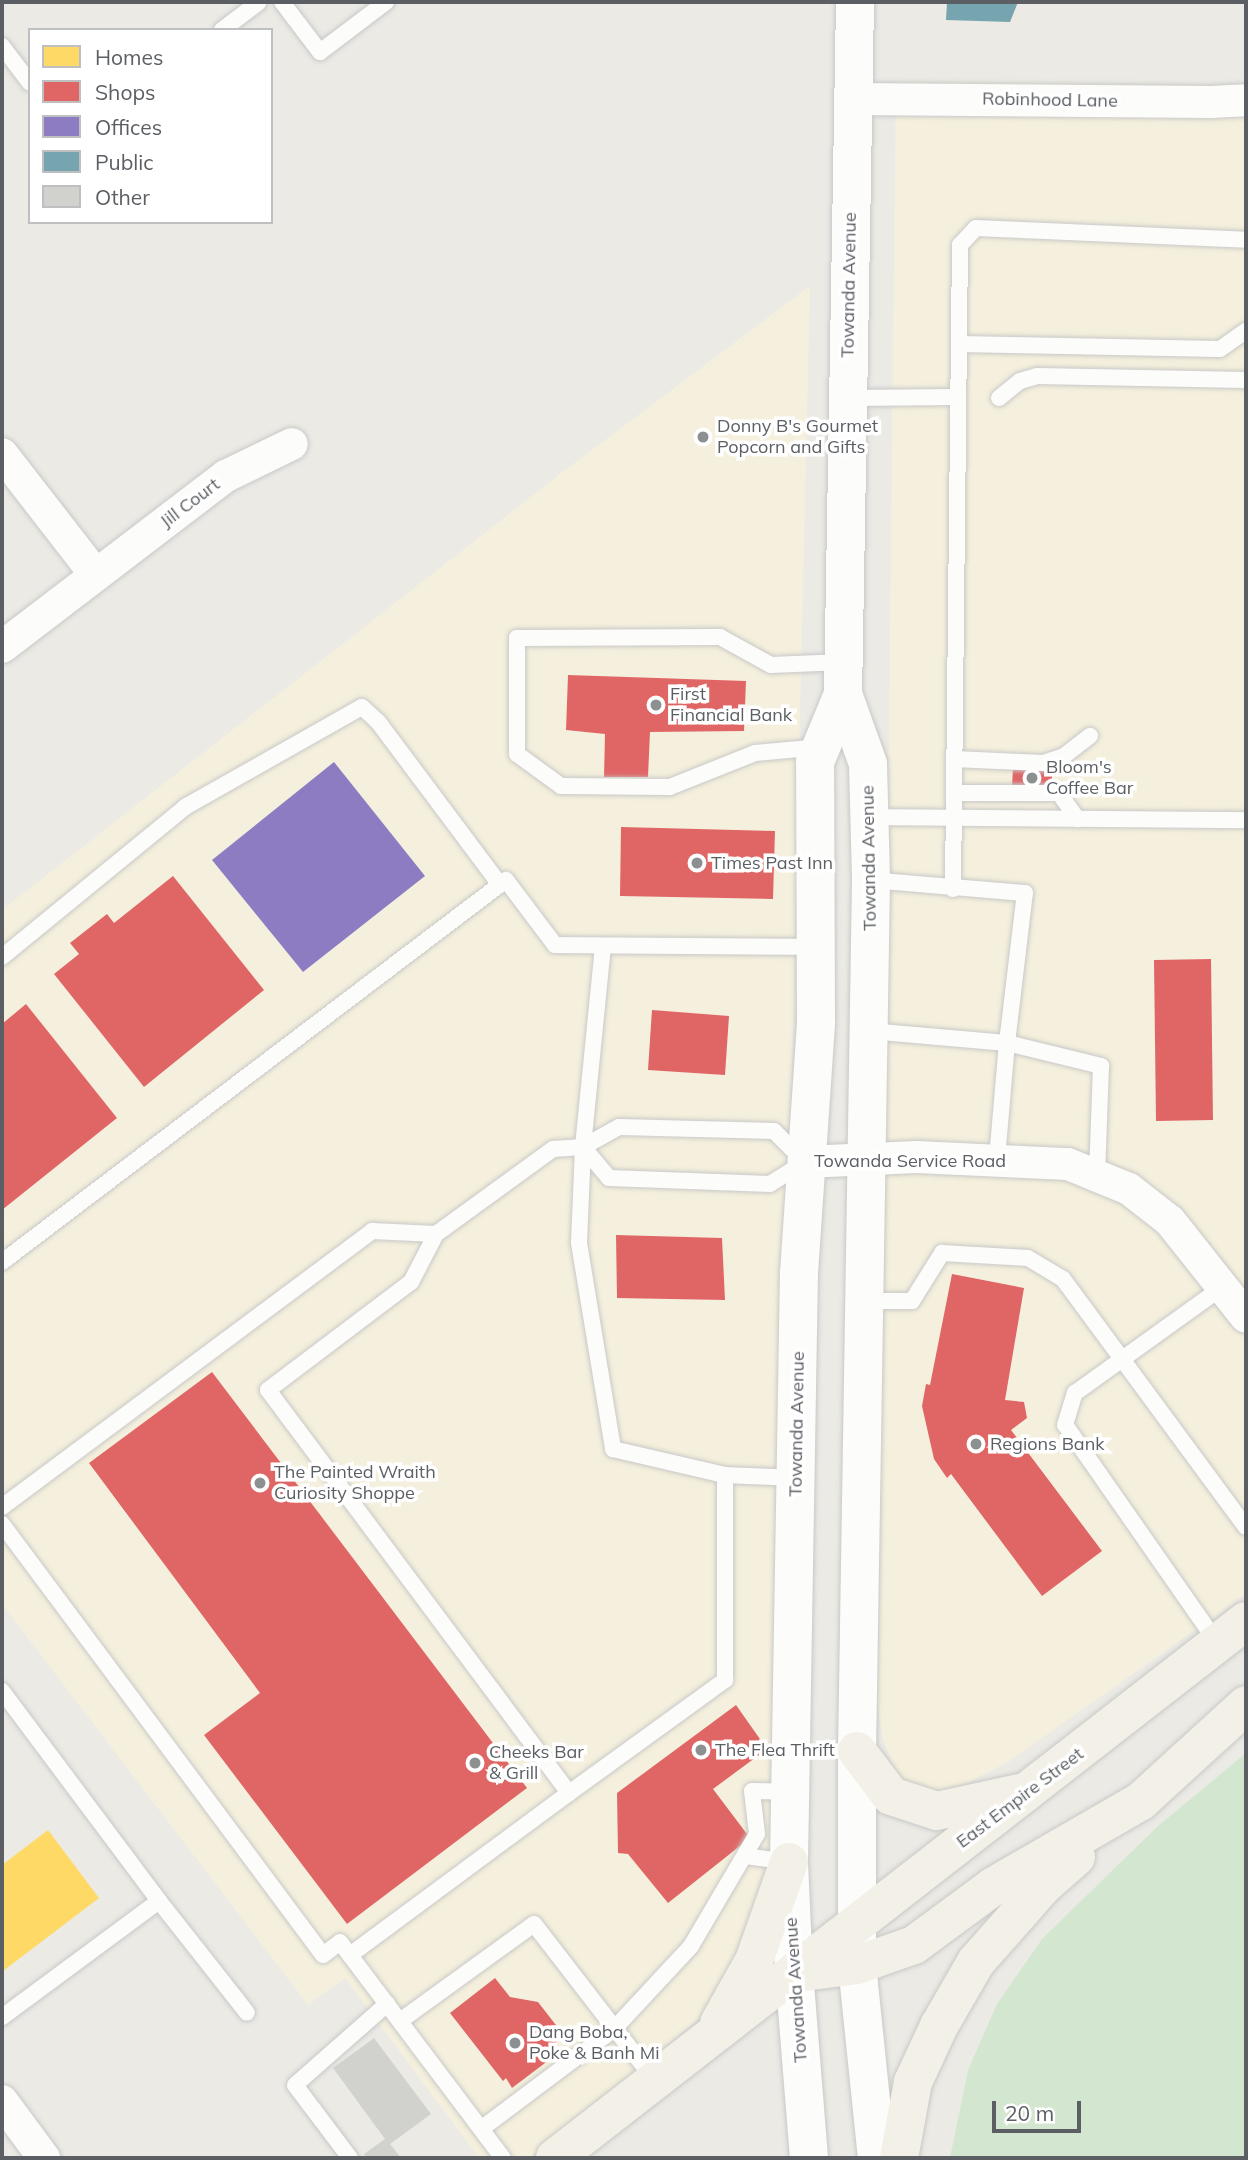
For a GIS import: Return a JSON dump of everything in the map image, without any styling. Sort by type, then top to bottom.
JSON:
[{"type":"main road","name":"Towanda Avenue","points":[[842,747],[855,2]]},
{"type":"main road","name":"Towanda Avenue","points":[[842,747],[868,764],[871,880],[857,1751],[857,1965],[877,2158]]},
{"type":"main road","name":"Towanda Avenue","points":[[809,2158],[794,1973],[789,1862],[799,1273],[816,1022],[815,762],[842,747]]},
{"type":"main road","name":"East Empire Street","points":[[555,2158],[1232,1632]]},
{"type":"main road","points":[[899,2158],[913,2082],[939,2026],[976,1962],[1044,1886],[1246,1704]]},
{"type":"main road","points":[[857,1751],[891,1796],[937,1811],[1028,1791]]},
{"type":"main road","points":[[794,1973],[857,1965],[914,1945],[994,1886],[1141,1801]]},
{"type":"main road","points":[[710,2039],[754,1961],[789,1862]]},
{"type":"street","name":"Robinhood Lane","points":[[853,99],[1197,102],[1246,100]]},
{"type":"street","name":"Jill Court","points":[[2,647],[226,476],[292,444]]},
{"type":"street","points":[[2,454],[96,575]]},
{"type":"street","name":"Towanda Service Road","points":[[805,1162],[997,1159],[1068,1164],[1129,1189],[1170,1221],[1238,1300]]},
{"type":"street","points":[[2,2101],[44,2158]]},
{"type":"lane","points":[[225,28],[259,2]]},
{"type":"lane","points":[[282,2],[320,52],[386,2]]},
{"type":"lane","points":[[2,46],[28,80]]},
{"type":"lane","points":[[953,888],[960,246],[976,228],[1246,240]]},
{"type":"lane","points":[[959,344],[1220,349],[1246,331]]},
{"type":"lane","points":[[999,398],[1020,381],[1037,376],[1246,380]]},
{"type":"lane","points":[[847,398],[958,397]]},
{"type":"lane","points":[[842,747],[755,753],[670,787],[561,786],[517,754],[517,638],[720,637],[771,665],[843,678]]},
{"type":"lane","points":[[2,957],[185,807],[362,706],[379,723],[500,885]]},
{"type":"lane","points":[[954,759],[1044,763],[1064,756],[1090,736]]},
{"type":"lane","points":[[954,793],[1059,793],[1077,819]]},
{"type":"lane","points":[[869,817],[1246,820]]},
{"type":"lane","points":[[2,1262],[506,880],[555,945],[816,947]]},
{"type":"lane","points":[[871,880],[1025,893],[1007,1043],[997,1159]]},
{"type":"lane","points":[[603,946],[583,1147],[579,1243],[613,1449],[725,1475],[797,1478]]},
{"type":"lane","points":[[869,1031],[1007,1043],[1101,1066],[1097,1176]]},
{"type":"lane","points":[[569,1793],[268,1390],[411,1283],[436,1234],[553,1149],[583,1147],[619,1126],[774,1131],[805,1162],[770,1184],[610,1178],[583,1147]]},
{"type":"lane","points":[[2,1507],[372,1231],[436,1234]]},
{"type":"lane","points":[[866,1301],[912,1301],[942,1253],[1028,1258],[1063,1279],[1246,1527]]},
{"type":"lane","points":[[1232,1632],[1065,1425],[1075,1393],[1124,1360],[1238,1300]]},
{"type":"lane","points":[[350,1955],[725,1680],[725,1475]]},
{"type":"lane","points":[[2,1524],[323,1955],[340,1942],[503,2158]]},
{"type":"lane","points":[[2,1691],[159,1901],[247,2013]]},
{"type":"lane","points":[[481,2129],[614,2029],[691,1946],[757,1834],[752,1791],[791,1792]]},
{"type":"lane","points":[[745,1856],[789,1862]]},
{"type":"lane","points":[[2,2017],[159,1901]]},
{"type":"lane","points":[[400,2021],[534,1924],[656,2082]]},
{"type":"lane","points":[[350,2158],[295,2085],[387,2004]]},
{"type":"shaded area","points":[[896,82],[1246,85],[1246,1594],[1008,1762],[959,1787],[934,1792],[907,1784],[896,1772],[882,1737],[875,1688],[879,1642]]},
{"type":"shaded area","points":[[810,286],[774,1835],[760,1916],[709,2010],[529,2158],[479,2158],[345,1978],[308,2005],[2,1604],[2,910],[564,471]]},
{"type":"green space","points":[[1246,1753],[1246,2158],[950,2158],[968,2070],[997,2004],[1042,1939],[1158,1826]]},
{"type":"building: Homes","points":[[48,1830],[99,1898],[3,1971],[2,1865]]},
{"type":"building: Shops","name":"First Financial Bank","points":[[568,675],[746,681],[744,731],[650,732],[648,777],[604,777],[605,734],[566,730]]},
{"type":"building: Shops","name":"Bloom's Coffee Bar","points":[[1013,768],[1052,768],[1052,789],[1012,787]]},
{"type":"building: Shops","name":"Times Past Inn","points":[[621,827],[775,831],[773,899],[620,896]]},
{"type":"building: Shops","points":[[173,876],[264,990],[144,1087],[54,974],[79,954],[70,943],[107,914],[114,923]]},
{"type":"building: Shops","points":[[1211,959],[1213,1120],[1156,1121],[1154,960]]},
{"type":"building: Shops","points":[[26,1004],[117,1118],[2,1210],[2,1024]]},
{"type":"building: Shops","points":[[652,1010],[729,1016],[725,1075],[648,1070]]},
{"type":"building: Shops","points":[[616,1235],[722,1238],[725,1300],[617,1298]]},
{"type":"building: Shops","name":"Regions Bank","points":[[952,1274],[1024,1288],[1005,1400],[1024,1402],[1027,1418],[1011,1430],[1102,1551],[1042,1596],[951,1474],[947,1478],[934,1459],[922,1406],[926,1384],[930,1385]]},
{"type":"building: Shops","points":[[212,1372],[527,1788],[347,1924],[204,1735],[260,1693],[89,1463]]},
{"type":"building: Shops","points":[[736,1705],[767,1749],[713,1789],[750,1838],[668,1903],[628,1854],[618,1853],[617,1793]]},
{"type":"building: Shops","name":"Dang Boba, Poke & Banh Mi","points":[[495,1978],[510,1997],[538,2002],[559,2029],[553,2057],[512,2088],[506,2078],[503,2081],[450,2013]]},
{"type":"building: Offices","points":[[334,762],[425,876],[303,972],[212,860]]},
{"type":"building: Public","points":[[947,2],[1018,2],[1010,22],[946,20]]},
{"type":"building: Other","points":[[374,2038],[431,2114],[390,2144],[401,2158],[367,2158],[364,2154],[385,2139],[333,2068]]},
{"type":"place","name":"Donny B's Gourmet Popcorn and Gifts","points":[[703,437]]},
{"type":"place","name":"First Financial Bank","points":[[656,705]]},
{"type":"place","name":"Bloom's Coffee Bar","points":[[1032,778]]},
{"type":"place","name":"Times Past Inn","points":[[697,863]]},
{"type":"place","name":"Regions Bank","points":[[976,1444]]},
{"type":"place","name":"The Painted Wraith Curiosity Shoppe","points":[[260,1483]]},
{"type":"place","name":"The Flea Thrift","points":[[701,1750]]},
{"type":"place","name":"Cheeks Bar & Grill","points":[[475,1763]]},
{"type":"place","name":"Dang Boba, Poke & Banh Mi","points":[[515,2043]]}]
